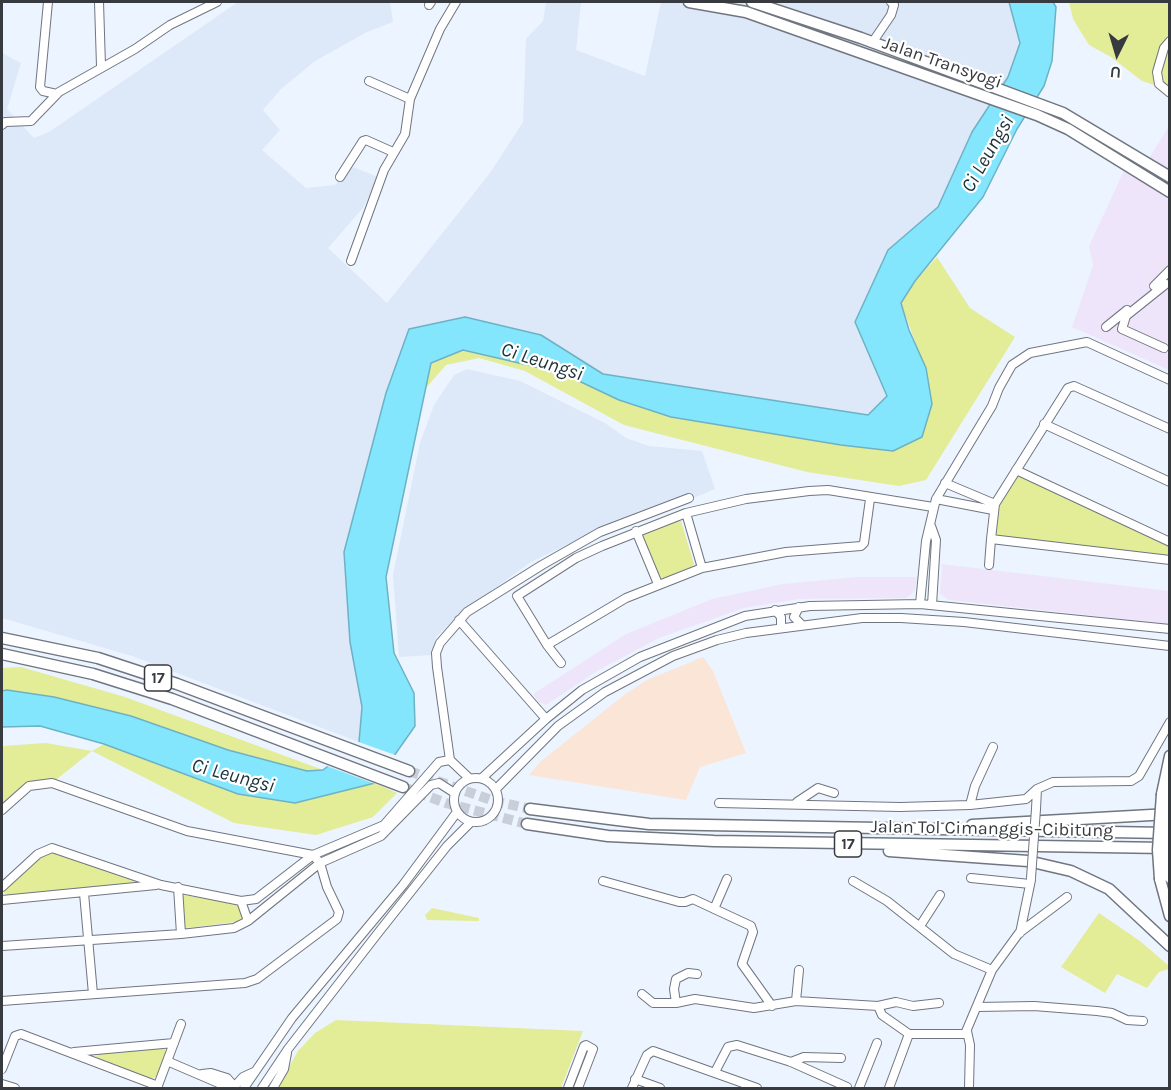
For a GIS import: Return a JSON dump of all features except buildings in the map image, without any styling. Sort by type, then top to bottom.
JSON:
[{"type":"highway","name":"Jalan Transyogi","points":[[689,2],[746,12],[1076,120],[1170,177]]},
{"type":"highway","name":"Jalan Transyogi","points":[[752,2],[872,43],[991,92]]},
{"type":"highway","name":"Jalan Transyogi","points":[[1040,110],[1170,192]]},
{"type":"highway","name":"17","points":[[2,638],[98,658],[409,771]]},
{"type":"highway","name":"17","points":[[2,654],[93,674],[172,699],[403,787]]},
{"type":"highway","points":[[1170,756],[1167,792],[1166,878],[1170,916]]},
{"type":"highway","name":"Jalan Tol Cimanggis–Cibitung","points":[[530,808],[649,824],[1170,833]]},
{"type":"highway","points":[[897,830],[1067,818],[1170,814]]},
{"type":"highway","name":"Jalan Tol Cimanggis–Cibitung","points":[[527,824],[608,836],[779,843],[1170,848]]},
{"type":"highway","points":[[779,843],[1028,861],[1052,866],[1089,878],[1108,889],[1170,946]]},
{"type":"street","points":[[48,2],[40,87],[57,94]]},
{"type":"street","points":[[99,2],[101,66]]},
{"type":"street","points":[[2,125],[5,122],[31,121],[57,94],[101,66],[135,49],[175,22],[217,2]]},
{"type":"street","points":[[351,261],[393,152],[405,134],[410,99],[440,29],[456,2]]},
{"type":"street","points":[[872,43],[891,15],[894,5],[891,2]]},
{"type":"street","points":[[1170,41],[1164,48],[1157,72],[1159,84],[1170,93]]},
{"type":"street","points":[[369,81],[410,99]]},
{"type":"street","points":[[340,177],[364,140],[393,152]]},
{"type":"street","points":[[1164,348],[1122,329],[1126,316],[1165,284],[1170,270]]},
{"type":"street","points":[[1106,327],[1165,284]]},
{"type":"street","points":[[920,604],[926,541],[935,503],[992,406],[1012,365],[1030,353],[1087,342],[1170,380]]},
{"type":"street","points":[[989,565],[994,507],[1068,388],[1074,386],[1170,429]]},
{"type":"street","points":[[1044,424],[1170,482]]},
{"type":"street","points":[[1016,470],[1170,542]]},
{"type":"street","points":[[945,483],[994,507]]},
{"type":"street","points":[[561,663],[518,601],[517,596],[576,558],[636,531],[686,513],[746,499],[820,489],[870,499],[994,507]]},
{"type":"street","points":[[469,778],[450,760],[436,653],[440,643],[459,620],[477,606],[600,532],[689,498]]},
{"type":"street","points":[[547,645],[592,616],[658,584],[702,568],[786,552],[861,546],[865,542],[870,499]]},
{"type":"street","points":[[686,513],[702,568]]},
{"type":"street","points":[[931,526],[936,540],[932,605]]},
{"type":"street","points":[[636,531],[658,584]]},
{"type":"street","points":[[991,539],[1170,560]]},
{"type":"street","points":[[924,564],[935,565]]},
{"type":"street","points":[[482,778],[582,690],[640,657],[713,626],[775,610],[799,607],[920,604],[1170,629]]},
{"type":"street","points":[[799,607],[794,617],[802,625]]},
{"type":"street","points":[[775,610],[781,617],[781,628]]},
{"type":"street","points":[[496,789],[558,726],[605,692],[673,656],[717,640],[802,625],[862,618],[901,618],[964,622],[1170,646]]},
{"type":"street","points":[[459,620],[546,720]]},
{"type":"street","points":[[719,803],[797,800],[900,807],[970,805],[1026,799],[1037,789],[1053,782],[1107,784],[1131,781],[1139,776],[1170,722]]},
{"type":"street","points":[[970,805],[993,747]]},
{"type":"street","points":[[2,886],[38,854],[52,848],[161,885],[241,901],[255,899],[313,855],[384,825],[439,762],[450,760]]},
{"type":"street","points":[[262,1089],[288,1049],[447,846],[471,822],[484,820],[494,813],[498,801],[496,789],[482,778],[469,778],[453,792]]},
{"type":"street","points":[[2,810],[29,786],[52,783],[186,831],[313,855],[320,863],[327,887],[339,912],[337,919],[257,979],[245,982],[2,1001]]},
{"type":"street","points":[[2,946],[181,934],[234,928],[248,921],[320,863],[381,836],[431,785],[440,783],[453,792],[457,812],[471,822]]},
{"type":"street","points":[[797,800],[818,788],[834,793]]},
{"type":"street","points":[[1019,933],[1030,881],[1037,789]]},
{"type":"street","points":[[244,1089],[292,1018],[403,885],[457,812]]},
{"type":"street","points":[[714,909],[727,879]]},
{"type":"street","points":[[971,879],[1030,881]]},
{"type":"street","points":[[603,881],[679,902],[693,899],[753,928],[742,964],[772,1006]]},
{"type":"street","points":[[853,881],[887,901],[954,954],[992,970]]},
{"type":"street","points":[[2,900],[161,885]]},
{"type":"street","points":[[178,887],[181,934]]},
{"type":"street","points":[[84,893],[93,994]]},
{"type":"street","points":[[920,926],[940,895]]},
{"type":"street","points":[[878,1006],[882,1015],[909,1034],[962,1035],[967,1031],[992,970],[1019,933],[1067,897]]},
{"type":"street","points":[[241,901],[248,921]]},
{"type":"street","points":[[796,1001],[799,970]]},
{"type":"street","points":[[676,1003],[676,979],[688,974],[698,974]]},
{"type":"street","points":[[642,994],[653,1003],[676,1003],[695,999],[754,1008],[796,1001],[878,1006],[896,1002],[913,1005],[939,1003]]},
{"type":"street","points":[[978,1007],[1034,1006],[1097,1011],[1112,1013],[1127,1020],[1143,1021]]},
{"type":"street","points":[[2,1069],[17,1035],[157,1087],[181,1024]]},
{"type":"street","points":[[967,1031],[970,1045],[969,1089]]},
{"type":"street","points":[[889,1089],[909,1034]]},
{"type":"street","points":[[69,1053],[174,1043]]},
{"type":"street","points":[[715,1072],[726,1050],[732,1045],[790,1062],[848,1088],[860,1088],[877,1043]]},
{"type":"street","points":[[568,1089],[586,1045],[593,1049],[578,1089]]},
{"type":"street","points":[[273,1089],[284,1069],[288,1049]]},
{"type":"street","points":[[632,1089],[647,1055],[653,1051],[756,1089]]},
{"type":"street","points":[[790,1062],[804,1057],[841,1058]]},
{"type":"street","points":[[167,1061],[202,1074],[216,1083],[233,1087],[243,1077],[254,1072]]},
{"type":"street","points":[[636,1079],[660,1089]]},
{"type":"street","points":[[2,1084],[15,1089]]},
{"type":"shaded area","points":[[238,2],[390,2],[393,22],[367,32],[315,61],[281,89],[263,110],[280,130],[262,150],[306,188],[335,185],[353,167],[378,177],[363,208],[328,248],[387,303],[490,173],[523,122],[526,39],[543,21],[546,2],[581,2],[576,50],[645,76],[661,2],[1009,2],[1020,43],[1008,77],[972,132],[938,207],[888,250],[855,322],[887,397],[868,415],[603,374],[541,335],[409,329],[386,393],[344,551],[350,642],[362,707],[359,742],[132,656],[2,618],[2,53],[21,63],[7,109],[34,138],[49,132]]},
{"type":"shaded area","points":[[1169,126],[1169,370],[1072,327],[1093,265],[1089,246],[1134,149],[1149,158]]},
{"type":"shaded area","points":[[467,369],[520,381],[605,423],[626,438],[649,446],[702,451],[715,489],[686,501],[610,524],[531,562],[462,612],[436,637],[433,655],[399,657],[393,575],[420,443],[434,405],[454,375]]},
{"type":"shaded area","points":[[942,564],[1169,591],[1169,624],[949,600],[940,594]]},
{"type":"shaded area","points":[[856,577],[917,577],[915,590],[907,598],[799,599],[744,608],[659,638],[597,671],[546,705],[538,702],[533,694],[626,634],[712,599],[783,584]]},
{"type":"shaded area","points":[[703,657],[713,671],[746,753],[700,767],[686,800],[529,775],[540,762],[624,695],[647,680]]},
{"type":"green space","points":[[1069,2],[1169,2],[1169,90],[1142,81],[1111,57],[1089,45],[1073,19]]},
{"type":"green space","points":[[937,257],[970,308],[1015,337],[926,480],[899,486],[807,472],[624,425],[525,371],[479,358],[446,365],[426,388],[431,363],[463,350],[562,373],[783,435],[893,451],[919,352],[901,303],[915,281]]},
{"type":"green space","points":[[1017,474],[1169,543],[1169,557],[995,535],[994,512]]},
{"type":"green space","points":[[677,519],[681,521],[694,564],[692,568],[665,578],[659,577],[641,533]]},
{"type":"green space","points":[[21,667],[125,697],[323,770],[307,771],[7,690],[2,691],[2,668]]},
{"type":"green space","points":[[46,743],[92,751],[52,783],[29,786],[2,810],[2,746]]},
{"type":"green space","points":[[104,744],[238,794],[295,803],[375,783],[397,793],[373,817],[316,835],[234,823],[92,751]]},
{"type":"green space","points":[[50,850],[137,878],[137,881],[131,885],[7,895],[4,893],[4,888]]},
{"type":"green space","points":[[181,895],[246,903],[249,913],[236,922],[186,928],[183,926]]},
{"type":"green space","points":[[432,908],[479,918],[479,921],[427,920],[425,915]]},
{"type":"green space","points":[[1099,913],[1140,941],[1169,966],[1169,969],[1159,972],[1147,988],[1117,974],[1105,993],[1061,967]]},
{"type":"green space","points":[[336,1020],[583,1031],[561,1088],[277,1088],[298,1051],[315,1033]]},
{"type":"green space","points":[[163,1047],[166,1051],[157,1076],[151,1079],[96,1057],[98,1053]]},
{"type":"water","name":"Ci Leungsi","points":[[1009,2],[1053,2],[1056,7],[1052,61],[1044,86],[1017,129],[983,197],[915,281],[901,303],[909,330],[926,368],[932,404],[922,437],[893,451],[841,445],[671,417],[619,400],[562,373],[463,350],[431,363],[386,577],[394,653],[414,693],[415,726],[375,783],[295,803],[238,794],[104,744],[40,726],[2,727],[2,691],[7,690],[54,697],[131,716],[228,750],[307,771],[323,770],[359,742],[362,707],[350,642],[344,552],[386,393],[409,329],[465,317],[541,335],[603,374],[868,415],[887,396],[855,322],[888,250],[938,207],[972,132],[1008,77],[1020,43]]},
{"type":"pier","points":[[356,741],[398,756],[378,785],[324,765]]},
{"type":"tunnel","points":[[409,771],[494,801],[530,809]]},
{"type":"tunnel","points":[[403,787],[446,803],[527,824]]}]
